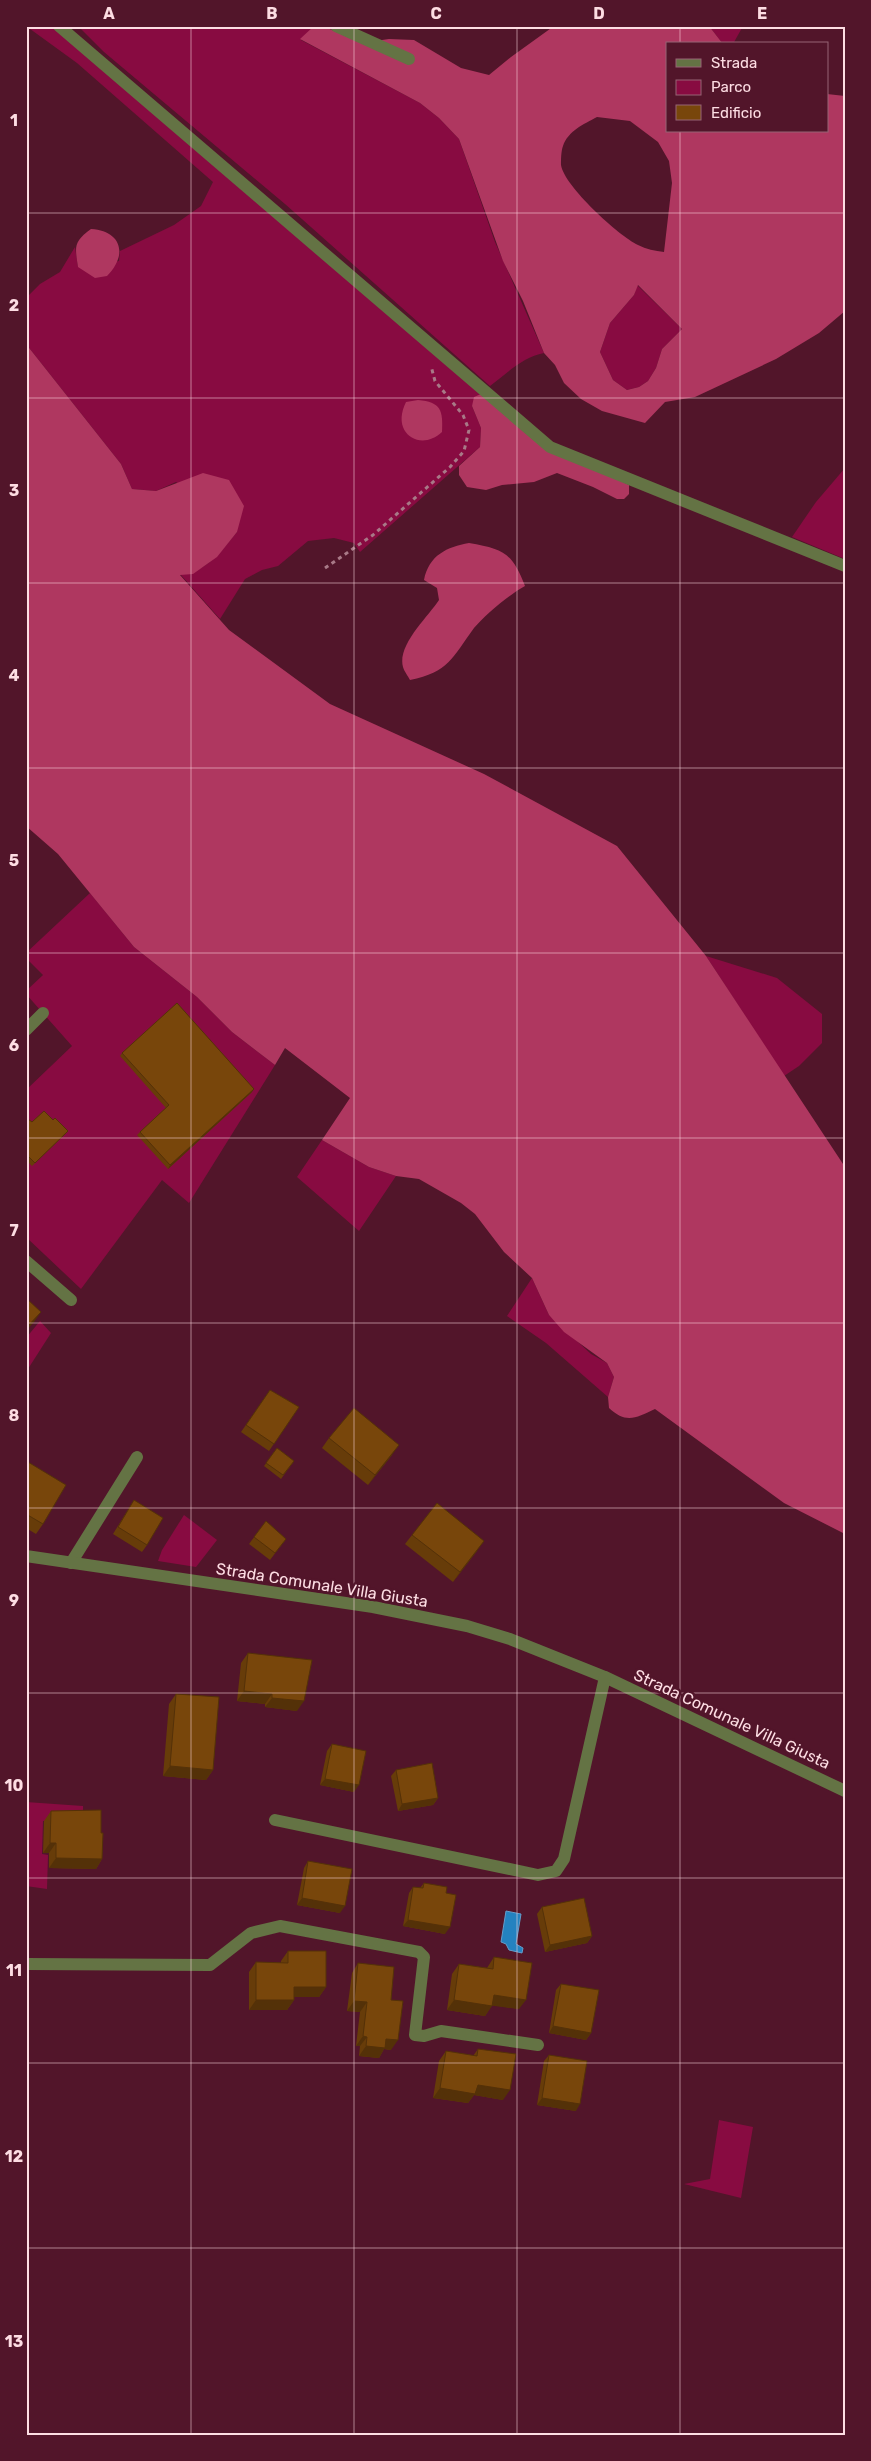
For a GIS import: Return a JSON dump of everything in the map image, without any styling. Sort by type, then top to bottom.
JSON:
[{"type":"street","points":[[59,26],[550,446],[845,566]]},
{"type":"street","points":[[336,26],[409,58]]},
{"type":"street","points":[[26,1030],[43,1013]]},
{"type":"street","points":[[26,1261],[71,1300]]},
{"type":"street","points":[[71,1563],[137,1457]]},
{"type":"street","name":"Strada Comunale Villa Giusta","points":[[26,1556],[373,1607],[462,1625],[510,1640],[605,1677],[845,1791]]},
{"type":"street","points":[[275,1820],[538,1874],[556,1871],[564,1859],[605,1677]]},
{"type":"street","points":[[26,1964],[210,1965],[251,1933],[280,1926],[419,1952],[424,1957],[415,2036],[424,2036],[441,2031],[538,2045]]},
{"type":"path","points":[[325,568],[373,535],[464,452],[469,430],[463,415],[435,381],[431,372],[432,359],[436,348]]},
{"type":"green space","points":[[26,26],[54,26],[481,394],[472,406],[481,428],[480,447],[360,552],[354,543],[334,538],[308,541],[278,566],[262,570],[245,579],[220,619],[180,574],[198,570],[212,560],[237,532],[176,482],[156,491],[132,489],[121,464],[26,344],[26,298],[40,284],[60,272],[75,247],[78,267],[119,261],[120,251],[174,225],[201,206],[213,182],[77,63]]},
{"type":"green space","points":[[78,26],[314,26],[301,40],[420,103],[439,118],[459,139],[495,242],[544,353],[522,362],[490,386],[285,204],[104,52]]},
{"type":"green space","points":[[709,26],[743,26],[734,42],[721,42]]},
{"type":"green space","points":[[637,285],[682,329],[662,349],[656,368],[648,381],[639,387],[627,390],[613,380],[600,352],[610,323],[634,295]]},
{"type":"green space","points":[[845,468],[845,559],[792,537],[816,502]]},
{"type":"green space","points":[[90,893],[134,947],[197,997],[232,1032],[275,1065],[189,1203],[162,1180],[81,1289],[26,1237],[26,1090],[72,1046],[26,994],[26,991],[43,975],[26,958],[26,953]]},
{"type":"green space","points":[[706,956],[777,978],[822,1014],[822,1043],[799,1066],[784,1076]]},
{"type":"green space","points":[[322,1140],[369,1167],[396,1176],[359,1231],[297,1177]]},
{"type":"green space","points":[[532,1278],[549,1315],[591,1354],[607,1363],[614,1377],[608,1397],[546,1343],[507,1316]]},
{"type":"green space","points":[[40,1321],[51,1333],[26,1372],[26,1338]]},
{"type":"green space","points":[[184,1515],[217,1540],[196,1567],[158,1561],[162,1550]]},
{"type":"green space","points":[[26,1802],[83,1806],[83,1819],[43,1821],[42,1854],[48,1855],[47,1889],[26,1886]]},
{"type":"green space","points":[[719,2120],[753,2127],[741,2198],[684,2184],[710,2179]]},
{"type":"shaded area","points":[[314,26],[323,26],[361,43],[389,39],[414,40],[461,68],[489,75],[554,26],[709,26],[721,42],[666,42],[666,132],[828,132],[828,94],[845,96],[845,311],[819,333],[776,359],[695,397],[665,402],[645,423],[602,411],[581,399],[564,383],[555,365],[544,353],[523,301],[503,261],[459,139],[439,118],[420,103],[300,39]],"holes":[[[597,117],[630,121],[658,142],[669,161],[672,183],[664,252],[641,246],[618,232],[582,197],[564,174],[561,165],[562,148],[565,141],[577,128]],[[638,285],[682,329],[662,349],[656,368],[648,381],[639,387],[627,390],[613,380],[600,352],[610,323],[634,295]]]},
{"type":"shaded area","points":[[91,229],[110,234],[118,245],[118,260],[107,276],[95,278],[78,267],[76,250],[78,241]]},
{"type":"shaded area","points":[[26,344],[121,464],[132,489],[156,491],[203,473],[229,480],[244,506],[237,532],[217,557],[193,574],[180,575],[229,630],[330,704],[484,774],[617,846],[706,956],[845,1167],[845,1534],[784,1503],[655,1409],[637,1417],[626,1418],[609,1408],[608,1397],[614,1377],[607,1363],[564,1332],[549,1315],[532,1278],[504,1252],[475,1214],[461,1203],[419,1179],[396,1176],[369,1167],[322,1140],[350,1098],[285,1048],[275,1065],[232,1032],[197,997],[134,947],[58,854],[26,826]]},
{"type":"shaded area","points":[[481,394],[526,433],[629,485],[629,494],[624,499],[617,499],[557,473],[534,482],[502,485],[486,490],[467,487],[459,475],[459,466],[480,447],[481,428],[472,406],[474,397]]},
{"type":"shaded area","points":[[418,400],[432,403],[439,408],[442,418],[442,432],[434,438],[417,440],[405,431],[402,423],[402,413],[406,402]]},
{"type":"shaded area","points":[[469,543],[490,547],[505,554],[516,566],[525,586],[505,599],[484,617],[454,656],[442,668],[423,677],[410,680],[403,667],[402,659],[405,650],[415,632],[439,600],[437,588],[424,580],[426,571],[435,558],[446,550]]},
{"type":"water","points":[[506,1911],[521,1914],[516,1944],[523,1948],[522,1953],[509,1950],[506,1944],[501,1942]]},
{"type":"building","points":[[177,1003],[254,1089],[170,1165],[140,1132],[169,1105],[122,1053]]},
{"type":"building","points":[[44,1111],[53,1120],[55,1118],[68,1131],[35,1163],[26,1154],[26,1120],[28,1119],[32,1122]]},
{"type":"building","points":[[26,1298],[41,1312],[26,1328]]},
{"type":"building","points":[[270,1390],[299,1407],[274,1444],[246,1425]]},
{"type":"building","points":[[354,1408],[399,1445],[375,1475],[329,1438]]},
{"type":"building","points":[[277,1448],[294,1461],[283,1475],[266,1463]]},
{"type":"building","points":[[28,1462],[66,1485],[43,1524],[26,1514],[26,1466]]},
{"type":"building","points":[[134,1500],[163,1518],[147,1545],[118,1527]]},
{"type":"building","points":[[437,1503],[484,1541],[460,1572],[412,1535]]},
{"type":"building","points":[[266,1521],[286,1539],[275,1553],[254,1537]]},
{"type":"building","points":[[248,1653],[312,1660],[304,1701],[272,1698],[272,1694],[244,1691]]},
{"type":"building","points":[[176,1694],[219,1697],[213,1770],[170,1766]]},
{"type":"building","points":[[332,1744],[366,1751],[359,1785],[325,1779]]},
{"type":"building","points":[[432,1763],[438,1798],[402,1804],[396,1770]]},
{"type":"building","points":[[101,1810],[101,1833],[103,1833],[102,1859],[56,1858],[56,1843],[50,1843],[51,1811]]},
{"type":"building","points":[[308,1861],[352,1869],[345,1906],[302,1898]]},
{"type":"building","points":[[424,1883],[447,1887],[446,1893],[456,1895],[450,1927],[408,1920],[413,1887],[423,1888]]},
{"type":"building","points":[[584,1898],[592,1936],[550,1945],[542,1907]]},
{"type":"building","points":[[288,1951],[326,1951],[326,1987],[294,1987],[294,2000],[256,2000],[256,1962],[288,1963]]},
{"type":"building","points":[[494,1957],[532,1963],[526,2000],[494,1995],[492,2006],[454,2000],[459,1964],[493,1969]]},
{"type":"building","points":[[358,1963],[394,1967],[391,2000],[403,2001],[398,2040],[386,2039],[385,2048],[366,2046],[367,2037],[363,2036],[367,2002],[354,2001]]},
{"type":"building","points":[[561,1984],[599,1990],[591,2033],[553,2026]]},
{"type":"building","points":[[478,2049],[516,2054],[510,2090],[478,2085],[475,2094],[440,2088],[446,2051],[477,2056]]},
{"type":"building","points":[[549,2055],[587,2061],[580,2104],[542,2098]]}]
